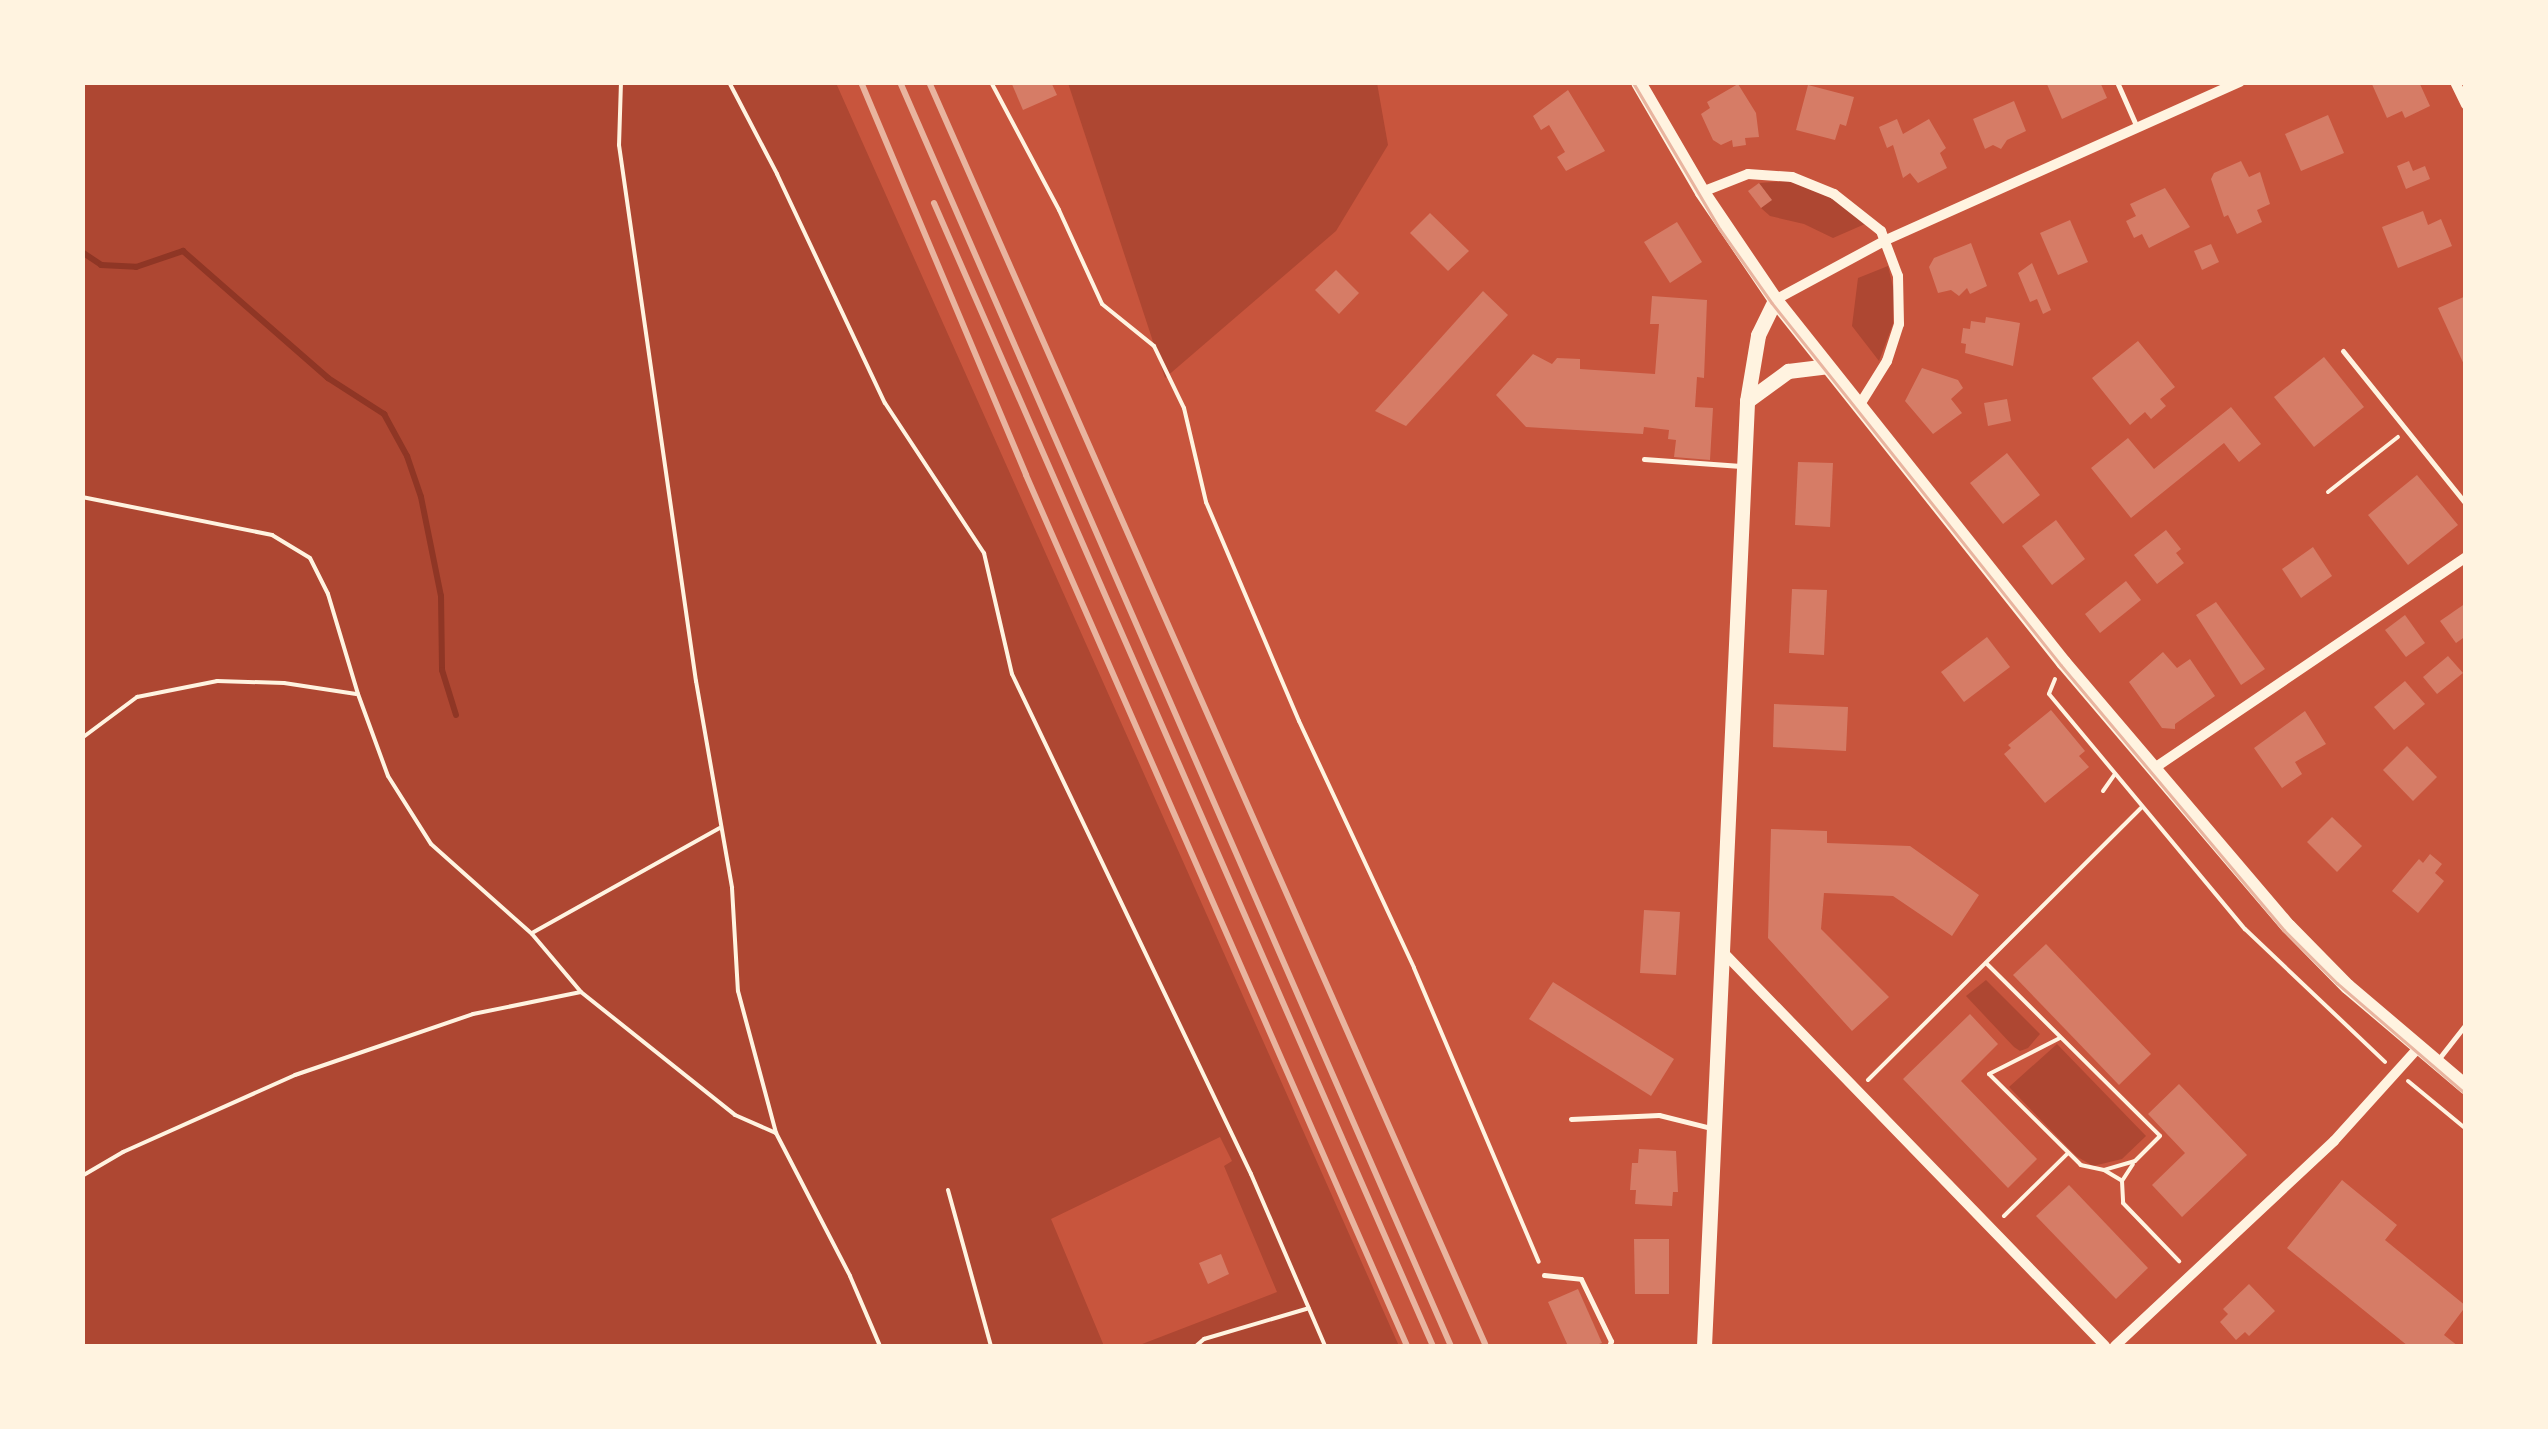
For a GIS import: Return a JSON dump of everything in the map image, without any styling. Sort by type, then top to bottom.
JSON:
[{"type":"main road","points":[[1638,82],[1702,192],[1775,300],[2063,662],[2288,926],[2466,1088]]},
{"type":"main road","points":[[1704,1346],[1747,401],[1758,336],[1775,300]]},
{"type":"main road","points":[[1747,401],[1788,371],[1827,366]]},
{"type":"street","points":[[1775,300],[1872,246],[2240,82]]},
{"type":"street","points":[[2455,82],[2466,105]]},
{"type":"street","points":[[1702,192],[1748,174],[1792,176],[1852,205],[1886,240],[1898,276],[1898,324],[1887,361],[1859,406]]},
{"type":"street","points":[[2153,769],[2466,558]]},
{"type":"street","points":[[1722,950],[2104,1346]]},
{"type":"street","points":[[2114,1346],[2334,1141],[2418,1048]]},
{"type":"lane","points":[[2118,82],[2137,128]]},
{"type":"lane","points":[[2343,351],[2466,504]]},
{"type":"lane","points":[[1644,460],[1743,466]]},
{"type":"lane","points":[[2436,1062],[2466,1024]]},
{"type":"lane","points":[[1571,1119],[1659,1115],[1714,1129]]},
{"type":"lane","points":[[1544,1276],[1581,1278],[1611,1340],[1609,1346]]},
{"type":"path","points":[[621,82],[619,145],[732,888],[738,991],[776,1133],[850,1276],[880,1346]]},
{"type":"path","points":[[729,82],[885,403],[984,553],[1012,674],[1251,1174],[1325,1346]]},
{"type":"path","points":[[990,82],[1059,210],[1102,304],[1154,346],[1184,408],[1206,502],[1298,721],[1414,968],[1544,1276]]},
{"type":"path","points":[[2328,492],[2405,430]]},
{"type":"path","points":[[82,497],[272,535],[310,558],[328,594],[388,776],[431,844],[532,934],[581,992],[735,1116],[776,1133]]},
{"type":"path","points":[[2063,662],[2049,694],[2245,928],[2397,1073],[2466,1130]]},
{"type":"path","points":[[82,738],[137,697],[217,681],[284,684],[358,694]]},
{"type":"path","points":[[2103,791],[2104,783],[2114,774]]},
{"type":"path","points":[[1857,1091],[2142,807]]},
{"type":"path","points":[[532,934],[720,828]]},
{"type":"path","points":[[1986,963],[2160,1136],[2122,1181],[2123,1203],[2192,1274]]},
{"type":"path","points":[[82,1176],[123,1152],[295,1075],[473,1014],[581,992]]},
{"type":"path","points":[[2060,1038],[1989,1074],[2081,1165],[2104,1170],[2122,1181]]},
{"type":"path","points":[[1991,1229],[2068,1152]]},
{"type":"path","points":[[2104,1170],[2136,1161]]},
{"type":"path","points":[[948,1190],[991,1346]]},
{"type":"path","points":[[1196,1346],[1204,1339],[1309,1308]]},
{"type":"shaded area","points":[[82,83],[836,83],[1399,1346],[1137,1346],[1277,1292],[1224,1166],[1232,1161],[1220,1137],[1051,1219],[1104,1346],[83,1346]]},
{"type":"shaded area","points":[[1068,83],[1377,83],[1388,145],[1336,231],[1165,378]]},
{"type":"shaded area","points":[[1787,181],[1816,189],[1851,208],[1865,224],[1833,238],[1804,224],[1770,216],[1761,208],[1771,200],[1759,183]]},
{"type":"shaded area","points":[[1888,266],[1894,291],[1893,324],[1879,361],[1852,326],[1858,278]]},
{"type":"shaded area","points":[[1986,980],[2040,1034],[2028,1048],[2020,1051],[2014,1047],[1966,996]]},
{"type":"shaded area","points":[[2057,1044],[2146,1136],[2122,1159],[2093,1166],[2076,1156],[2009,1087]]},
{"type":"building","points":[[1011,82],[1051,82],[1057,95],[1023,110]]},
{"type":"building","points":[[2046,82],[2100,82],[2107,98],[2062,119]]},
{"type":"building","points":[[2371,82],[2419,82],[2430,106],[2405,118],[2402,111],[2387,118]]},
{"type":"building","points":[[1738,84],[1756,113],[1759,137],[1745,138],[1746,145],[1733,147],[1732,140],[1721,145],[1713,140],[1701,114],[1710,108],[1707,102]]},
{"type":"building","points":[[1808,85],[1854,97],[1846,126],[1840,124],[1835,140],[1796,130]]},
{"type":"building","points":[[1568,90],[1605,151],[1566,171],[1557,157],[1565,152],[1549,125],[1541,130],[1533,116]]},
{"type":"building","points":[[2014,101],[2026,131],[2007,140],[2001,149],[1993,145],[1985,149],[1973,119]]},
{"type":"building","points":[[2328,115],[2344,153],[2301,171],[2285,134]]},
{"type":"building","points":[[1897,119],[1903,134],[1929,119],[1946,148],[1940,153],[1947,168],[1918,183],[1910,173],[1903,178],[1893,145],[1887,148],[1879,127]]},
{"type":"building","points":[[2241,161],[2249,177],[2260,172],[2270,204],[2257,210],[2262,222],[2237,234],[2228,215],[2224,217],[2211,179],[2214,173]]},
{"type":"building","points":[[2409,161],[2413,171],[2425,166],[2430,179],[2406,189],[2397,166]]},
{"type":"building","points":[[1759,183],[1772,200],[1761,208],[1748,191]]},
{"type":"building","points":[[2165,188],[2190,227],[2149,248],[2142,234],[2134,238],[2126,221],[2136,216],[2130,204]]},
{"type":"building","points":[[2423,211],[2428,225],[2441,219],[2452,246],[2398,268],[2382,227]]},
{"type":"building","points":[[1430,213],[1469,251],[1448,271],[1410,233]]},
{"type":"building","points":[[2070,220],[2088,262],[2058,275],[2040,233]]},
{"type":"building","points":[[1677,222],[1702,262],[1670,283],[1644,242]]},
{"type":"building","points":[[1971,243],[1987,286],[1970,294],[1967,288],[1959,296],[1951,290],[1938,293],[1929,267],[1934,258]]},
{"type":"building","points":[[2211,244],[2219,262],[2202,270],[2194,251]]},
{"type":"building","points":[[2032,263],[2051,310],[2043,314],[2037,299],[2030,302],[2018,273]]},
{"type":"building","points":[[1336,270],[1359,293],[1339,314],[1315,290]]},
{"type":"building","points":[[1483,291],[1508,315],[1406,426],[1375,411]]},
{"type":"building","points":[[1652,296],[1707,300],[1704,378],[1697,377],[1695,407],[1713,408],[1710,460],[1674,457],[1676,440],[1668,439],[1669,430],[1644,427],[1643,434],[1526,427],[1496,395],[1533,354],[1552,364],[1557,358],[1580,359],[1580,369],[1655,374],[1659,324],[1650,324]]},
{"type":"building","points":[[2466,296],[2466,369],[2438,308]]},
{"type":"building","points":[[1986,317],[2020,323],[2013,366],[1965,353],[1966,344],[1961,343],[1963,328],[1970,329],[1971,321],[1985,323]]},
{"type":"building","points":[[2138,341],[2175,387],[2160,399],[2166,406],[2151,419],[2145,412],[2130,425],[2092,378]]},
{"type":"building","points":[[2324,357],[2364,407],[2314,447],[2274,397]]},
{"type":"building","points":[[1922,368],[1958,380],[1963,388],[1951,399],[1962,413],[1933,434],[1905,401]]},
{"type":"building","points":[[2007,399],[2011,421],[1988,426],[1984,403]]},
{"type":"building","points":[[2231,407],[2261,444],[2239,462],[2224,443],[2131,518],[2091,468],[2128,438],[2154,469]]},
{"type":"building","points":[[2007,453],[2040,495],[2003,524],[1970,483]]},
{"type":"building","points":[[1798,462],[1833,463],[1830,527],[1795,525]]},
{"type":"building","points":[[2417,475],[2458,525],[2408,565],[2368,515]]},
{"type":"building","points":[[2056,520],[2085,559],[2052,585],[2022,546]]},
{"type":"building","points":[[2166,530],[2181,549],[2176,553],[2184,563],[2157,584],[2134,555]]},
{"type":"building","points":[[2313,547],[2332,576],[2301,598],[2282,569]]},
{"type":"building","points":[[2126,581],[2141,600],[2100,633],[2085,614]]},
{"type":"building","points":[[1792,589],[1827,590],[1824,655],[1789,653]]},
{"type":"building","points":[[2216,602],[2265,669],[2241,685],[2196,615]]},
{"type":"building","points":[[2466,603],[2466,636],[2456,643],[2440,621]]},
{"type":"building","points":[[2405,615],[2425,643],[2406,657],[2385,630]]},
{"type":"building","points":[[1987,637],[2010,667],[1964,702],[1941,672]]},
{"type":"building","points":[[2163,652],[2177,668],[2190,659],[2215,696],[2175,724],[2175,729],[2162,728],[2129,682]]},
{"type":"building","points":[[2448,656],[2463,673],[2437,694],[2423,677]]},
{"type":"building","points":[[2405,681],[2425,704],[2394,730],[2374,707]]},
{"type":"building","points":[[1774,704],[1848,707],[1846,751],[1773,747]]},
{"type":"building","points":[[2051,710],[2085,751],[2079,756],[2089,767],[2045,803],[2004,754],[2011,748],[2008,745]]},
{"type":"building","points":[[2305,711],[2326,744],[2295,762],[2302,774],[2282,788],[2254,748]]},
{"type":"building","points":[[2407,746],[2437,777],[2413,801],[2383,770]]},
{"type":"building","points":[[2332,817],[2362,846],[2337,872],[2307,842]]},
{"type":"building","points":[[1771,829],[1827,831],[1827,843],[1910,846],[1979,895],[1952,936],[1893,896],[1824,893],[1821,929],[1889,997],[1852,1031],[1768,938]]},
{"type":"building","points":[[2430,854],[2442,864],[2435,873],[2444,881],[2418,913],[2392,891],[2419,859],[2423,863]]},
{"type":"building","points":[[1644,910],[1680,912],[1676,975],[1640,973]]},
{"type":"building","points":[[2046,944],[2151,1054],[2119,1085],[2013,975]]},
{"type":"building","points":[[1553,982],[1674,1059],[1651,1096],[1529,1019]]},
{"type":"building","points":[[1970,1014],[1998,1044],[1961,1081],[2037,1159],[2008,1188],[1903,1079]]},
{"type":"building","points":[[2179,1084],[2247,1155],[2182,1217],[2152,1185],[2185,1153],[2148,1114]]},
{"type":"building","points":[[1639,1149],[1676,1151],[1678,1192],[1673,1192],[1672,1206],[1635,1204],[1636,1190],[1630,1190],[1632,1163],[1638,1163]]},
{"type":"building","points":[[2342,1180],[2397,1225],[2385,1240],[2466,1306],[2444,1335],[2458,1346],[2408,1346],[2287,1248]]},
{"type":"building","points":[[2069,1185],[2148,1268],[2116,1299],[2036,1216]]},
{"type":"building","points":[[1634,1239],[1669,1239],[1669,1294],[1635,1294]]},
{"type":"building","points":[[1221,1254],[1229,1274],[1208,1284],[1199,1263]]},
{"type":"building","points":[[2249,1284],[2275,1311],[2249,1336],[2245,1332],[2236,1340],[2220,1322],[2228,1314],[2223,1309]]},
{"type":"building","points":[[1578,1289],[1602,1343],[1568,1346],[1548,1302]]},
{"type":"waterway","points":[[82,252],[101,265],[136,267],[183,251],[328,378],[384,414],[407,456],[421,497],[441,596],[442,670],[456,715]]},
{"type":"tram line","points":[[1633,82],[1720,229],[1772,303],[2061,665],[2284,930],[2337,983],[2466,1094]]},
{"type":"railway","points":[[861,82],[1026,475],[1407,1346]]},
{"type":"railway","points":[[900,82],[1451,1346]]},
{"type":"railway","points":[[929,82],[1486,1346]]},
{"type":"railway","points":[[934,203],[1433,1346]]}]
